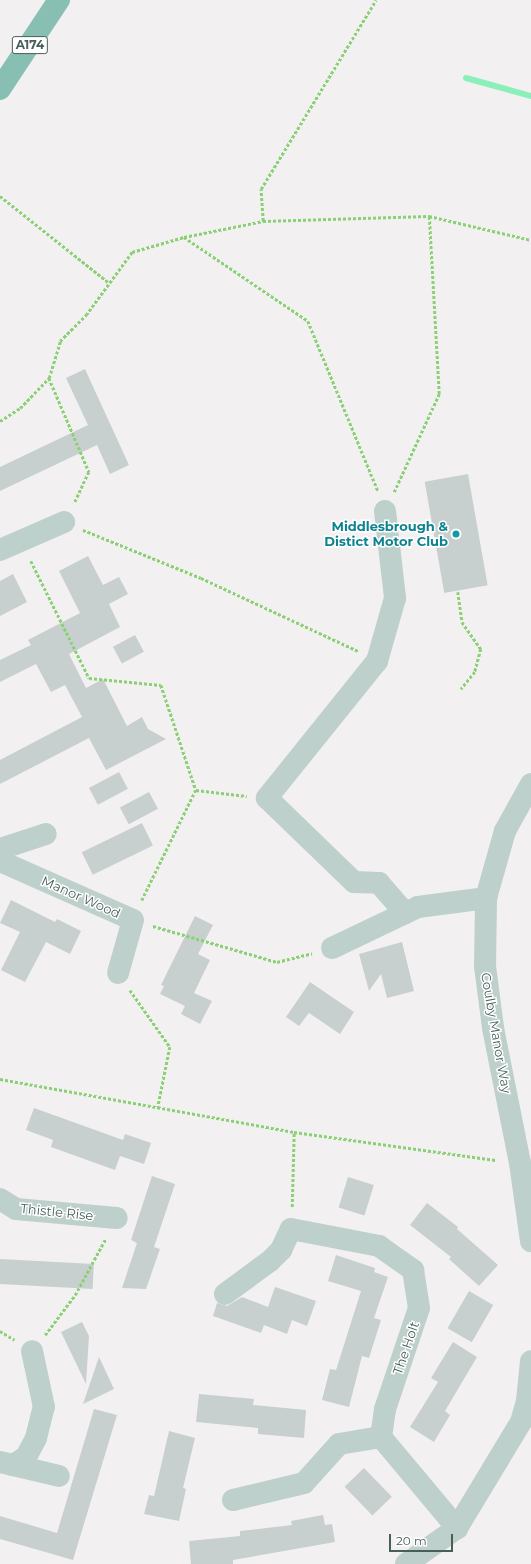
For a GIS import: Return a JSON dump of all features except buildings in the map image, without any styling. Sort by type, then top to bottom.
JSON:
[{"type":"highway","name":"A174","points":[[0,90],[60,0]]},
{"type":"street","points":[[385,511],[395,598],[377,661],[267,798],[354,882],[378,883],[405,913]]},
{"type":"street","points":[[0,550],[64,522]]},
{"type":"street","name":"Coulby Manor Way","points":[[531,784],[505,832],[486,898],[485,966],[490,1005],[520,1163],[531,1241]]},
{"type":"street","points":[[0,849],[46,834]]},
{"type":"street","name":"Manor Wood","points":[[0,861],[133,920],[118,973]]},
{"type":"street","points":[[332,948],[418,907],[486,898]]},
{"type":"street","name":"Thistle Rise","points":[[0,1199],[16,1209],[116,1218]]},
{"type":"street","points":[[226,1294],[270,1261],[281,1250],[291,1229]]},
{"type":"street","name":"The Holt","points":[[291,1229],[380,1246],[413,1270],[419,1308],[385,1409],[381,1437]]},
{"type":"street","points":[[6,1463],[26,1457],[33,1444],[44,1407],[32,1351]]},
{"type":"street","points":[[406,1564],[457,1528],[526,1423],[531,1362]]},
{"type":"street","points":[[233,1500],[304,1483],[339,1444],[381,1437],[457,1528]]},
{"type":"street","points":[[6,1463],[60,1476]]},
{"type":"path","points":[[263,221],[261,189],[376,0]]},
{"type":"path","points":[[0,196],[108,282]]},
{"type":"path","points":[[385,511],[439,394],[429,216]]},
{"type":"path","points":[[0,421],[20,408],[49,378],[60,341],[86,315],[108,282],[132,252],[184,237],[263,221],[429,216],[531,240]]},
{"type":"path","points":[[184,237],[308,321],[385,511]]},
{"type":"path","points":[[49,378],[89,472],[64,522],[201,578],[377,661]]},
{"type":"path","points":[[21,541],[89,678],[161,685],[196,790],[133,920],[277,962],[332,948]]},
{"type":"path","points":[[458,592],[462,622],[481,649],[475,672],[461,689]]},
{"type":"path","points":[[196,790],[267,798]]},
{"type":"path","points":[[118,973],[170,1047],[158,1107]]},
{"type":"path","points":[[0,1079],[294,1132],[520,1163]]},
{"type":"path","points":[[291,1229],[294,1132]]},
{"type":"path","points":[[0,1331],[32,1351],[75,1295],[116,1218]]},
{"type":"waterway","points":[[466,78],[531,96]]},
{"type":"place","name":"Middlesbrough & Distict Motor Club","points":[[456,534]]}]
